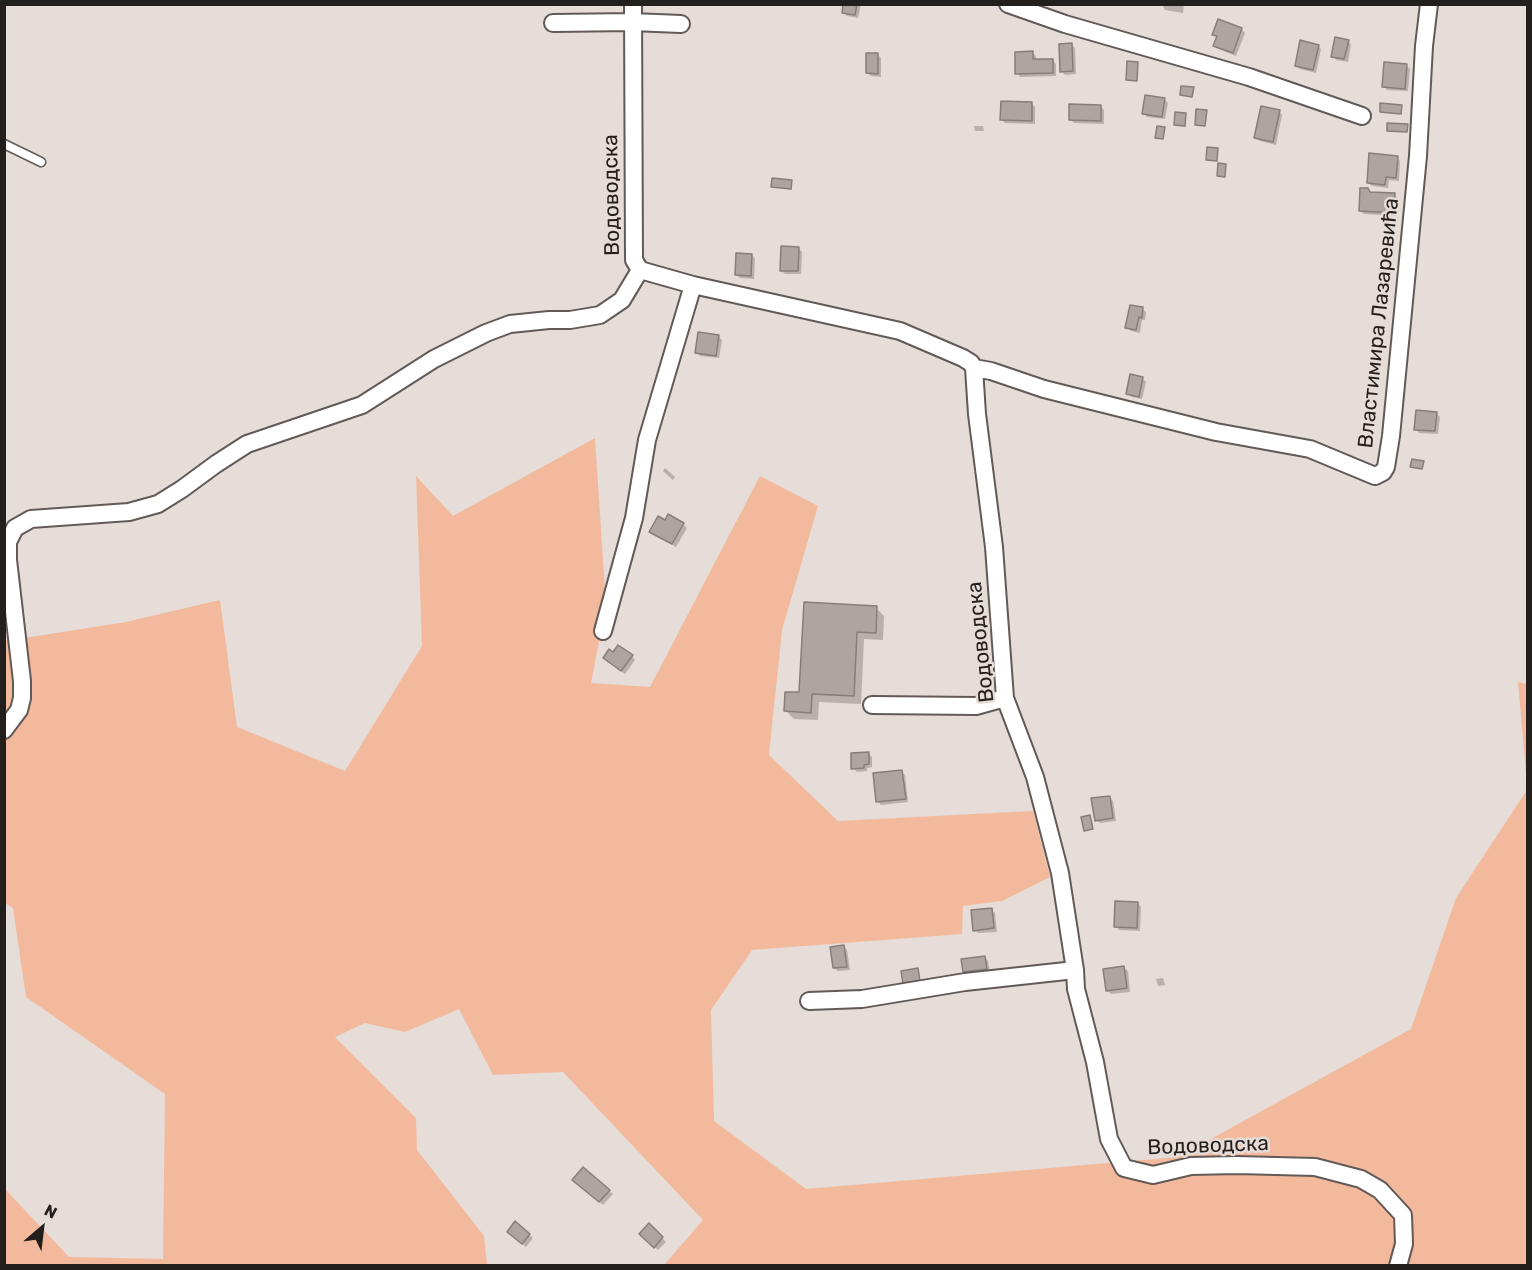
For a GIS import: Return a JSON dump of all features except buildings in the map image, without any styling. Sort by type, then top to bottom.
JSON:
[{"type":"street","name":"Водоводска","points":[[633,4],[634,260],[640,270],[693,285],[900,331],[956,354],[971,363],[974,368],[977,414],[994,547],[1005,698],[1035,777],[1060,873],[1076,989],[1095,1062],[1109,1139],[1124,1168],[1153,1175],[1191,1166],[1315,1167],[1360,1179],[1380,1190],[1403,1215],[1404,1244],[1398,1266]]},
{"type":"street","points":[[1008,4],[1065,24],[1249,77],[1362,116]]},
{"type":"street","name":"Властимира Лазаревића","points":[[974,368],[991,371],[1044,389],[1216,432],[1310,449],[1375,476],[1383,472],[1386,467],[1390,436],[1418,156],[1424,46],[1429,4]]},
{"type":"street","points":[[553,23],[681,24]]},
{"type":"street","points":[[4,730],[19,710],[22,698],[8,560],[8,542],[15,528],[31,519],[129,512],[158,504],[248,444],[362,405],[434,359],[486,333],[510,324],[570,320],[600,315],[622,300],[640,270]]},
{"type":"street","points":[[603,631],[634,518],[647,440],[693,285]]},
{"type":"street","points":[[872,705],[976,705],[1005,698]]},
{"type":"street","points":[[809,1001],[862,999],[964,981],[1075,970]]},
{"type":"lane","points":[[4,144],[41,162]]},
{"type":"shaded area","points":[[595,438],[606,606],[591,683],[650,687],[760,476],[818,506],[782,630],[769,755],[838,821],[1033,811],[1050,877],[1002,901],[963,906],[962,934],[752,950],[711,1010],[714,1121],[806,1189],[1178,1157],[1411,1029],[1456,898],[1527,790],[1527,1265],[664,1265],[703,1220],[563,1072],[493,1075],[459,1009],[405,1032],[365,1023],[335,1037],[416,1118],[417,1150],[484,1236],[487,1265],[5,1265],[4,1188],[69,1257],[163,1259],[165,1094],[26,997],[13,908],[5,903],[5,641],[126,622],[220,600],[237,727],[345,771],[422,646],[416,476],[453,516]]},
{"type":"shaded area","points":[[1518,682],[1527,684],[1527,785]]}]
